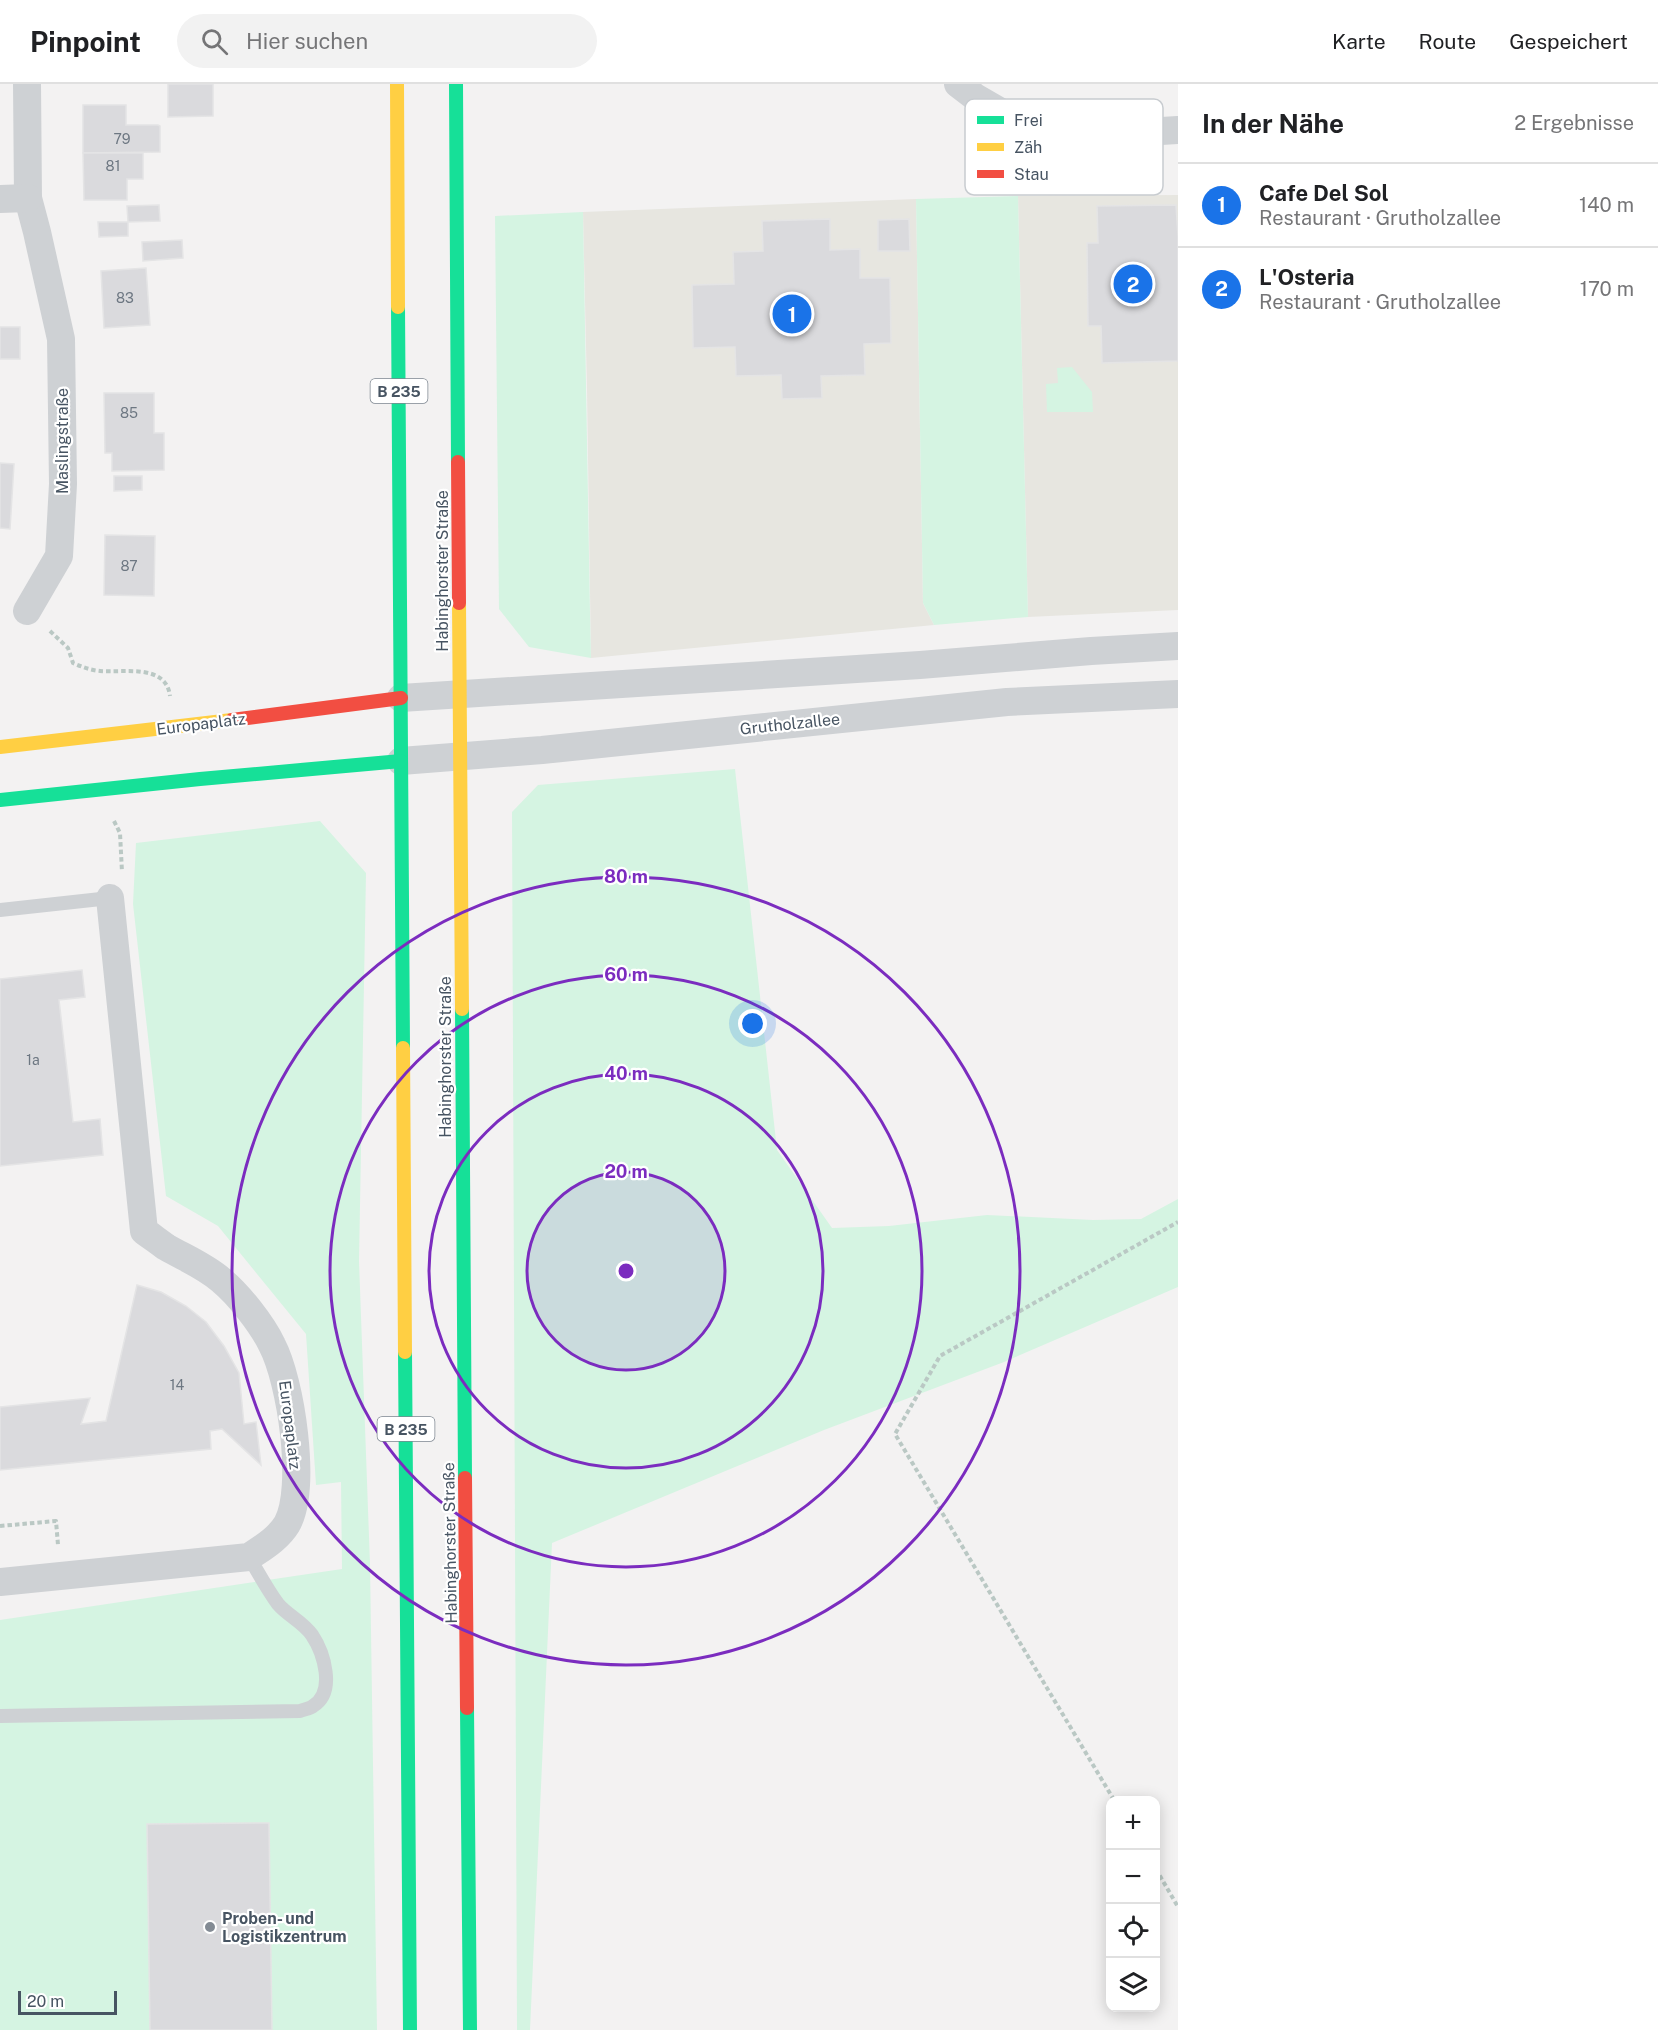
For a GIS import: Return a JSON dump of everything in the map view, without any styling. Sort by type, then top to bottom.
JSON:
[{"type":"main road","name":"B 235","points":[[397,84],[410,2030]]},
{"type":"main road","name":"Habinghorster Straße","points":[[456,84],[459,757],[470,2030]]},
{"type":"main road","name":"Europaplatz","points":[[0,747],[401,698]]},
{"type":"main road","points":[[0,800],[304,768],[401,761]]},
{"type":"street","name":"Maslingstraße","points":[[27,84],[28,198],[38,232],[61,339],[63,484],[59,556],[27,610]]},
{"type":"street","points":[[957,84],[978,99]]},
{"type":"street","points":[[1163,131],[1178,130]]},
{"type":"street","points":[[0,199],[28,198]]},
{"type":"street","points":[[401,698],[459,696],[1178,646]]},
{"type":"street","name":"Grutholzallee","points":[[401,761],[542,750],[1007,702],[1178,694]]},
{"type":"street","name":"Europaplatz","points":[[0,1582],[249,1557],[273,1541],[287,1524],[293,1504],[297,1476],[289,1398],[283,1371],[272,1344],[250,1312],[222,1281],[144,1231],[110,898]]},
{"type":"lane","points":[[0,910],[110,898]]},
{"type":"lane","points":[[0,1716],[300,1711],[313,1707],[321,1698],[326,1685],[321,1653],[311,1633],[278,1604],[249,1557]]},
{"type":"path","points":[[27,610],[68,648],[73,663],[86,669],[101,671],[150,672],[159,677],[169,688],[170,696]]},
{"type":"path","points":[[1112,1796],[895,1434],[940,1356],[1178,1222]]},
{"type":"path","points":[[0,1526],[56,1521],[61,1576]]},
{"type":"path","points":[[1160,1877],[1178,1907]]},
{"type":"shaded area","points":[[1178,195],[1178,610],[1028,617],[1018,196]]},
{"type":"shaded area","points":[[916,199],[923,603],[934,625],[591,658],[583,212]]},
{"type":"green space","points":[[1018,196],[1028,617],[934,625],[923,603],[916,199]]},
{"type":"green space","points":[[583,212],[591,658],[529,647],[499,609],[495,216]]},
{"type":"green space","points":[[1072,367],[1092,392],[1093,412],[1047,412],[1046,384],[1058,383],[1057,368]]},
{"type":"green space","points":[[735,769],[777,1150],[832,1228],[889,1226],[987,1215],[1093,1220],[1141,1219],[1178,1199],[1178,1287],[1004,1362],[824,1430],[552,1543],[530,2030],[517,2030],[512,812],[538,785]]},
{"type":"green space","points":[[320,821],[366,873],[359,1261],[370,1564],[377,2030],[0,2030],[0,1620],[342,1569],[341,1482],[316,1485],[306,1334],[218,1226],[166,1196],[133,904],[136,843]]},
{"type":"building","points":[[168,84],[213,84],[213,116],[168,117]]},
{"type":"building","points":[[83,105],[126,105],[126,125],[160,126],[160,152],[83,153]]},
{"type":"building","points":[[83,153],[143,153],[143,179],[127,179],[127,200],[84,200]]},
{"type":"building","points":[[159,205],[160,221],[128,222],[127,206]]},
{"type":"building","points":[[1176,205],[1178,361],[1102,363],[1101,326],[1088,326],[1087,243],[1098,243],[1097,206]]},
{"type":"building","points":[[830,219],[830,250],[860,249],[860,278],[890,278],[891,343],[864,344],[865,375],[821,376],[822,398],[782,399],[781,375],[736,376],[735,347],[693,348],[692,285],[734,284],[733,252],[763,251],[762,221]]},
{"type":"building","points":[[909,219],[910,251],[878,251],[878,220]]},
{"type":"building","points":[[98,222],[128,222],[128,236],[99,237]]},
{"type":"building","points":[[182,240],[183,258],[143,261],[142,242]]},
{"type":"building","points":[[146,268],[150,325],[104,328],[101,271]]},
{"type":"building","points":[[0,327],[20,327],[20,359],[0,359]]},
{"type":"building","points":[[104,393],[154,393],[154,433],[164,433],[164,470],[112,471],[112,453],[105,453]]},
{"type":"building","points":[[0,463],[14,464],[10,529],[0,528]]},
{"type":"building","points":[[114,476],[142,476],[142,490],[114,491]]},
{"type":"building","points":[[105,535],[155,536],[154,596],[104,595]]},
{"type":"building","points":[[82,970],[85,997],[59,1000],[73,1122],[100,1119],[103,1155],[0,1166],[0,979]]},
{"type":"building","points":[[137,1285],[161,1292],[186,1306],[206,1322],[224,1346],[239,1373],[244,1424],[256,1422],[261,1465],[222,1429],[210,1431],[211,1449],[0,1470],[0,1407],[90,1398],[81,1424],[106,1421]]},
{"type":"building","name":"Proben- und Logistikzentrum","points":[[269,1823],[272,2030],[150,2030],[147,1824]]},
{"type":"traffic: fast","points":[[456,84],[458,462]]},
{"type":"traffic: fast","points":[[398,307],[403,1048]]},
{"type":"traffic: fast","points":[[0,800],[401,761]]},
{"type":"traffic: fast","points":[[462,1009],[465,1478]]},
{"type":"traffic: fast","points":[[405,1352],[410,2030]]},
{"type":"traffic: fast","points":[[467,1708],[470,2030]]},
{"type":"traffic: slow","points":[[397,84],[398,307]]},
{"type":"traffic: slow","points":[[459,603],[462,1009]]},
{"type":"traffic: slow","points":[[0,747],[232,720]]},
{"type":"traffic: slow","points":[[403,1048],[405,1352]]},
{"type":"traffic: jam","points":[[458,462],[459,603]]},
{"type":"traffic: jam","points":[[232,720],[401,698]]},
{"type":"traffic: jam","points":[[465,1478],[467,1708]]},
{"type":"place","name":"L'Osteria","points":[[1133,284]]},
{"type":"place","name":"Cafe Del Sol","points":[[792,314]]},
{"type":"place","name":"Proben- und Logistikzentrum","points":[[210,1927]]}]
